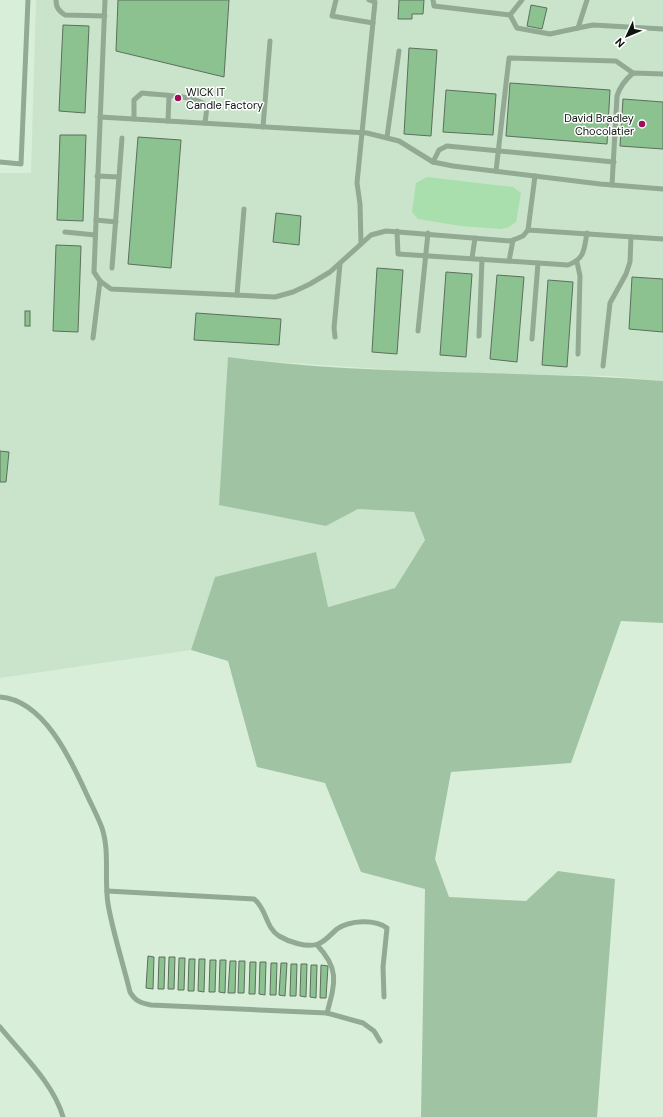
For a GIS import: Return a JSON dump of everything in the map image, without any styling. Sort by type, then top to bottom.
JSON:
[{"type":"lane","points":[[0,162],[21,164],[28,0]]},
{"type":"lane","points":[[56,0],[56,5],[60,12],[65,16],[105,16]]},
{"type":"lane","points":[[105,0],[94,272],[100,281],[111,289],[275,297],[293,292],[310,284],[340,264],[371,235],[386,231],[513,240],[523,236],[528,230],[535,176]]},
{"type":"lane","points":[[336,0],[332,16],[373,23]]},
{"type":"lane","points":[[361,244],[360,204],[357,183],[375,2],[369,0]]},
{"type":"lane","points":[[432,0],[434,6],[510,15]]},
{"type":"lane","points":[[510,15],[522,0]]},
{"type":"lane","points":[[578,28],[587,0]]},
{"type":"lane","points":[[510,15],[517,28],[550,34],[593,24],[663,29]]},
{"type":"lane","points":[[263,127],[270,41]]},
{"type":"lane","points":[[387,137],[399,51]]},
{"type":"lane","points":[[496,171],[509,58],[616,61],[634,73],[663,74]]},
{"type":"lane","points":[[612,185],[617,96],[625,80],[634,73]]},
{"type":"lane","points":[[134,119],[134,100],[142,93],[192,98],[202,102],[207,107],[205,124]]},
{"type":"lane","points":[[168,121],[169,96]]},
{"type":"lane","points":[[100,117],[361,133],[387,137],[399,141],[433,162],[453,166],[612,185],[663,189]]},
{"type":"lane","points":[[112,268],[122,138]]},
{"type":"lane","points":[[433,162],[436,153],[442,147],[614,162]]},
{"type":"lane","points":[[98,176],[119,177]]},
{"type":"lane","points":[[237,295],[244,208]]},
{"type":"lane","points":[[96,220],[116,222]]},
{"type":"lane","points":[[528,230],[663,239]]},
{"type":"lane","points":[[397,231],[398,254],[568,265],[577,262],[583,255],[587,233]]},
{"type":"lane","points":[[65,232],[95,235]]},
{"type":"lane","points":[[418,332],[428,233]]},
{"type":"lane","points":[[603,366],[610,303],[626,274],[630,262],[631,237]]},
{"type":"lane","points":[[472,258],[475,238]]},
{"type":"lane","points":[[509,261],[513,240]]},
{"type":"lane","points":[[480,336],[482,259]]},
{"type":"lane","points":[[577,262],[580,276],[578,354]]},
{"type":"lane","points":[[532,339],[538,263]]},
{"type":"lane","points":[[335,337],[334,328],[340,264]]},
{"type":"lane","points":[[93,338],[100,281]]},
{"type":"lane","points":[[0,697],[18,702],[34,712],[48,726],[70,759],[102,829],[106,850],[108,903],[130,992],[134,998],[140,1003],[151,1005],[326,1013],[363,1023],[374,1031],[380,1041]]},
{"type":"lane","points":[[107,891],[254,899],[260,904],[268,926],[278,935],[288,940],[303,944],[317,944],[338,928],[347,925],[368,922],[381,924],[387,928],[383,967],[384,997]]},
{"type":"lane","points":[[317,944],[332,963],[334,974],[332,992],[326,1013]]},
{"type":"lane","points":[[0,1027],[49,1087],[56,1099],[63,1117]]},
{"type":"shaded area","points":[[36,0],[663,0],[663,381],[610,376],[439,373],[262,361],[229,357],[326,526],[358,509],[414,512],[425,540],[395,588],[327,607],[316,552],[215,577],[191,650],[0,678],[0,173],[31,173]]},
{"type":"shaded area","points":[[427,177],[513,187],[521,193],[516,222],[509,227],[501,229],[461,226],[418,219],[412,212],[416,183]]},
{"type":"shaded area","points":[[228,357],[336,368],[609,377],[663,381],[663,623],[621,621],[571,763],[451,772],[435,859],[449,897],[526,901],[558,871],[615,879],[597,1117],[421,1117],[425,889],[361,872],[325,783],[257,767],[228,661],[191,650],[215,577],[316,552],[328,607],[395,588],[425,540],[414,512],[358,509],[326,526],[219,505]]},
{"type":"building","points":[[118,0],[229,0],[224,77],[116,51]]},
{"type":"building","points":[[399,0],[424,0],[423,14],[412,14],[412,19],[398,19]]},
{"type":"building","points":[[531,5],[547,8],[542,29],[527,26]]},
{"type":"building","points":[[63,25],[89,26],[85,113],[59,111]]},
{"type":"building","points":[[409,48],[437,50],[431,136],[404,134]]},
{"type":"building","points":[[510,83],[610,90],[607,144],[506,136]]},
{"type":"building","points":[[446,90],[496,94],[493,135],[443,132]]},
{"type":"building","name":"David Bradley Chocolatier","points":[[623,99],[663,102],[663,149],[620,146]]},
{"type":"building","points":[[60,135],[86,135],[83,221],[57,220]]},
{"type":"building","points":[[138,137],[181,140],[171,268],[128,264]]},
{"type":"building","points":[[276,213],[301,216],[299,245],[273,242]]},
{"type":"building","points":[[56,245],[81,246],[78,332],[53,331]]},
{"type":"building","points":[[377,268],[403,270],[397,354],[372,352]]},
{"type":"building","points":[[446,272],[472,274],[466,357],[440,355]]},
{"type":"building","points":[[497,275],[524,277],[517,362],[490,359]]},
{"type":"building","points":[[632,277],[663,279],[663,332],[629,329]]},
{"type":"building","points":[[548,280],[573,282],[567,367],[542,365]]},
{"type":"building","points":[[25,311],[30,311],[30,326],[25,326]]},
{"type":"building","points":[[196,313],[281,319],[279,345],[194,340]]},
{"type":"building","points":[[0,451],[9,452],[6,482],[0,482]]},
{"type":"building","points":[[148,956],[154,957],[153,989],[146,988]]},
{"type":"building","points":[[159,957],[165,957],[164,989],[158,989]]},
{"type":"building","points":[[169,957],[175,957],[174,989],[168,989]]},
{"type":"building","points":[[179,958],[185,958],[184,990],[178,990]]},
{"type":"building","points":[[189,959],[195,959],[194,991],[188,991]]},
{"type":"building","points":[[199,959],[205,959],[204,992],[198,991]]},
{"type":"building","points":[[210,960],[216,960],[215,992],[209,992]]},
{"type":"building","points":[[220,960],[226,960],[225,993],[219,992]]},
{"type":"building","points":[[230,961],[236,961],[235,993],[228,993]]},
{"type":"building","points":[[239,961],[245,961],[244,993],[238,993]]},
{"type":"building","points":[[250,962],[256,962],[255,994],[249,994]]},
{"type":"building","points":[[260,962],[266,962],[265,995],[259,994]]},
{"type":"building","points":[[271,963],[277,963],[276,995],[270,995]]},
{"type":"building","points":[[281,963],[287,963],[285,996],[279,995]]},
{"type":"building","points":[[291,964],[297,964],[296,996],[290,996]]},
{"type":"building","points":[[301,964],[307,964],[306,997],[300,996]]},
{"type":"building","points":[[311,965],[317,965],[316,998],[310,997]]},
{"type":"building","points":[[321,965],[328,966],[326,998],[320,998]]},
{"type":"place","name":"WICK IT Candle Factory","points":[[178,98]]},
{"type":"place","name":"David Bradley Chocolatier","points":[[642,124]]}]
